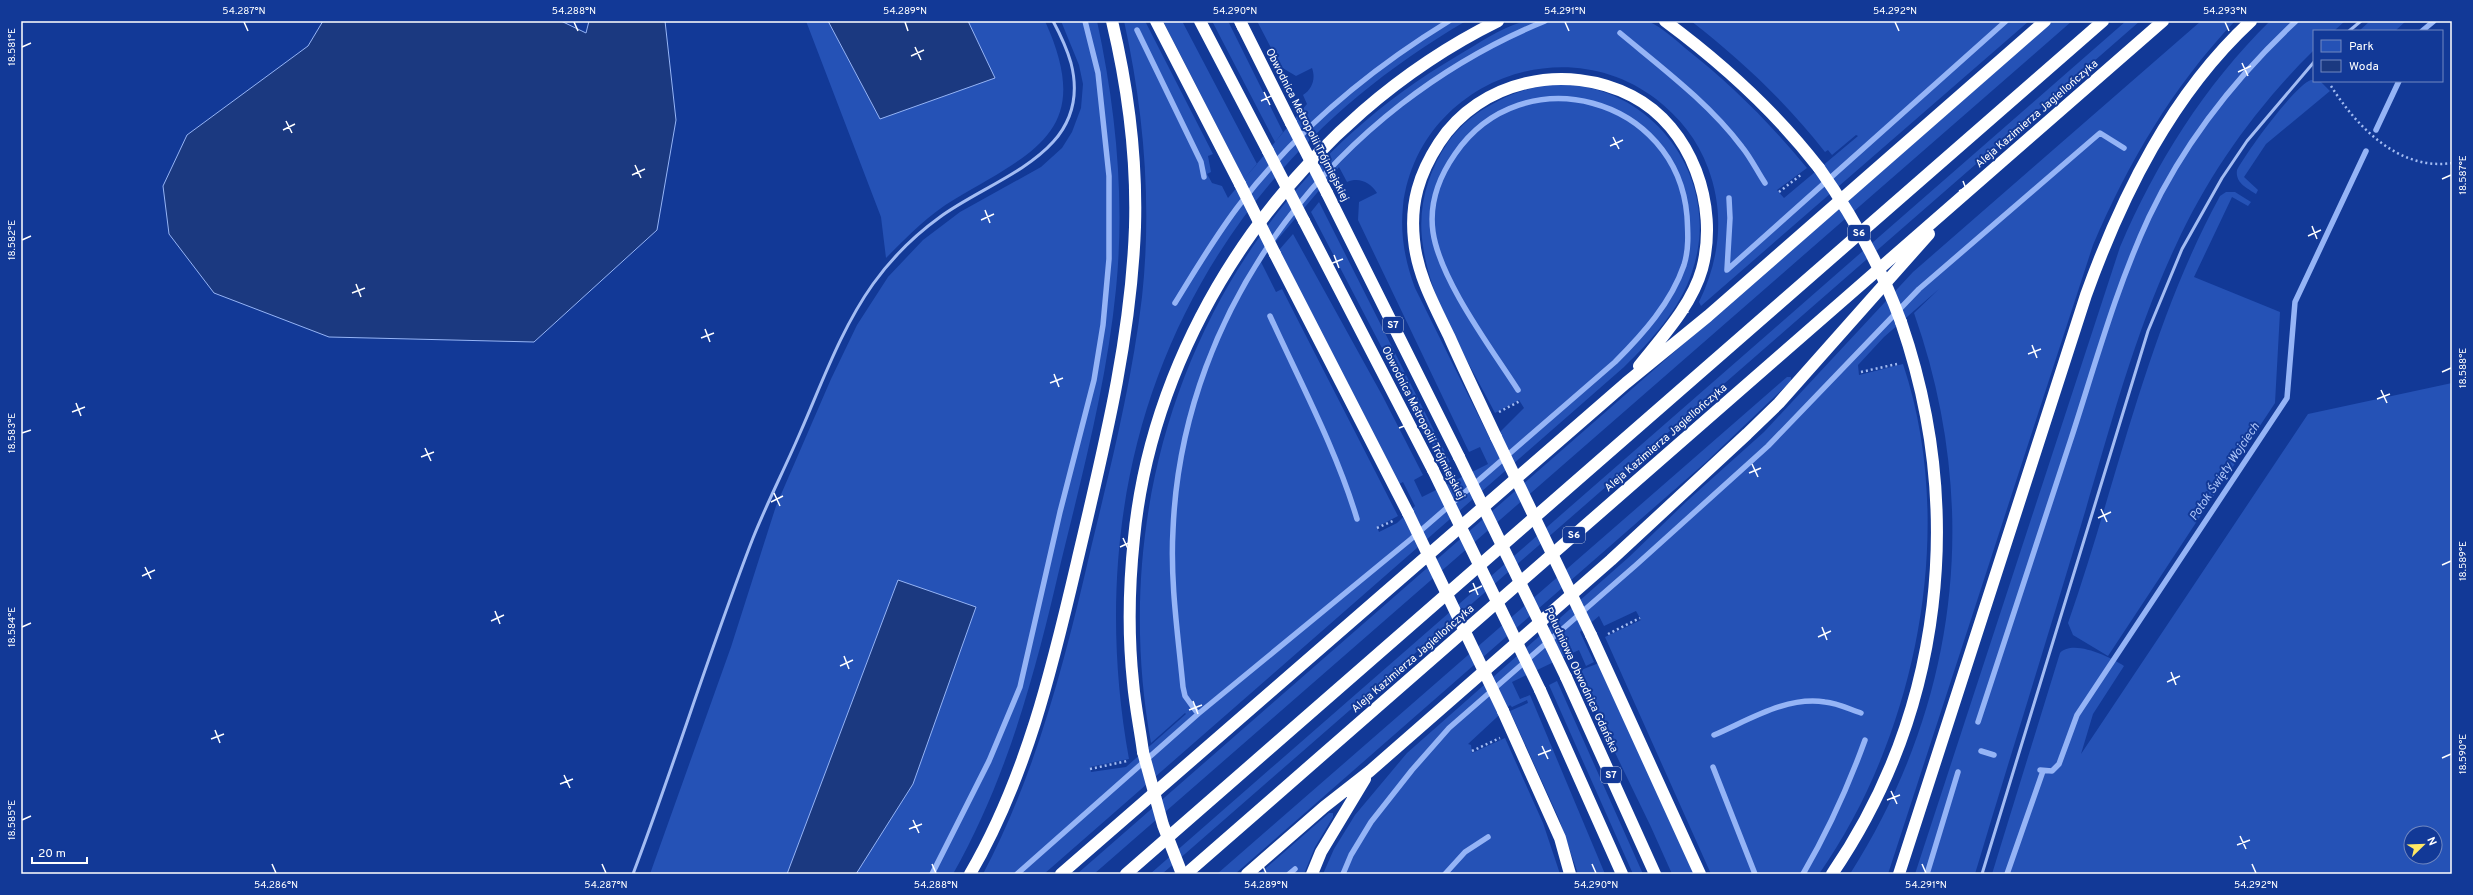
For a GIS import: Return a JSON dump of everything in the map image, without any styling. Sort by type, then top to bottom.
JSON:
[{"type":"highway","points":[[970,874],[1008,796],[1040,705],[1063,620],[1091,502],[1123,350],[1132,281],[1135,200],[1130,123],[1123,70],[1112,21]]},
{"type":"highway","points":[[1156,21],[1408,513],[1503,711],[1560,838],[1570,874]]},
{"type":"highway","name":"Obwodnica Metropolii Trójmiejskiej","points":[[1200,21],[1433,470],[1489,583],[1540,690],[1622,874]]},
{"type":"highway","name":"Obwodnica Metropolii Trójmiejskiej","points":[[1240,21],[1512,563]]},
{"type":"highway","points":[[1182,874],[1164,825],[1143,752],[1133,682],[1130,603],[1134,536],[1145,474],[1158,422],[1184,354],[1218,284],[1269,208],[1301,170],[1344,128],[1392,87],[1444,51],[1498,21]]},
{"type":"highway","points":[[1665,21],[1724,66],[1760,100],[1787,128],[1819,168],[1861,233],[1886,285],[1901,322],[1925,406],[1933,455],[1938,525],[1934,599],[1920,677],[1894,757],[1862,825],[1832,874]]},
{"type":"highway","points":[[1061,874],[1626,383],[1708,316],[2045,21]]},
{"type":"highway","name":"S6","points":[[1126,874],[2103,21]]},
{"type":"highway","name":"Aleja Kazimierza Jagiellończyka","points":[[1186,874],[2163,21]]},
{"type":"highway","points":[[1899,874],[2084,301],[2110,230],[2130,188],[2168,123],[2210,65],[2251,21]]},
{"type":"highway","points":[[1626,383],[1680,313],[1701,270],[1708,225],[1701,185],[1688,152],[1668,125],[1633,96],[1589,81],[1552,78],[1510,86],[1479,103],[1449,129],[1424,166],[1417,190],[1413,215],[1414,241],[1420,271],[1496,437],[1591,635],[1700,874]]},
{"type":"highway","points":[[1247,874],[1324,807],[1370,771],[1605,565],[1752,429],[1779,403],[1963,196]]},
{"type":"highway","name":"Południowa Obwodnica Gdańska","points":[[1512,563],[1566,677],[1655,874]]},
{"type":"highway","points":[[1312,874],[1321,852],[1335,827],[1370,771]]},
{"type":"lane","points":[[633,874],[754,538],[840,342],[857,308],[882,272],[904,249],[941,217],[1024,167],[1054,143],[1070,114],[1074,93],[1071,62],[1054,21]]},
{"type":"lane","points":[[2350,30],[2361,21]]},
{"type":"lane","points":[[1982,874],[2148,331],[2182,249],[2222,178],[2247,141],[2313,63]]},
{"type":"path","points":[[2331,86],[2365,131],[2387,147],[2413,161],[2435,166],[2452,163]]},
{"type":"path","points":[[1779,192],[1802,174]]},
{"type":"path","points":[[1861,372],[1897,364]]},
{"type":"path","points":[[1498,413],[1520,401]]},
{"type":"path","points":[[1377,528],[1397,519]]},
{"type":"path","points":[[1608,634],[1640,618]]},
{"type":"path","points":[[1472,751],[1500,738]]},
{"type":"path","points":[[1090,768],[1127,761]]},
{"type":"green space","points":[[1628,20],[1650,22],[1673,37],[1734,89],[1779,135],[1807,168],[1777,190],[1784,198],[1858,136],[1856,135],[1832,155],[1828,150],[1825,152],[1795,116],[1762,82],[1728,51],[1691,21],[2029,21],[1701,306],[1699,302],[1712,269],[1716,253],[1718,236],[1717,202],[1708,168],[1699,148],[1680,121],[1656,99],[1618,78],[1578,68],[1537,69],[1499,80],[1464,100],[1435,128],[1414,164],[1403,206],[1402,227],[1408,268],[1415,288],[1491,441],[1524,408],[1519,400],[1495,413],[1462,352],[1442,310],[1427,268],[1421,232],[1421,218],[1425,192],[1434,166],[1453,135],[1477,114],[1498,101],[1540,87],[1581,86],[1619,98],[1652,120],[1678,151],[1694,188],[1700,229],[1692,272],[1680,299],[1664,324],[1624,367],[1044,874],[983,874],[1019,796],[1048,715],[1060,674],[1113,455],[1133,360],[1142,297],[1145,262],[1146,193],[1141,124],[1131,55],[1124,21],[1145,21],[1213,154],[1208,156],[1211,172],[1207,174],[1212,183],[1222,186],[1228,198],[1307,104],[1303,95],[1311,87],[1314,76],[1312,68],[1296,76],[1281,67],[1257,21],[1466,21],[1371,85],[1291,160],[1226,243],[1175,334],[1140,432],[1120,537],[1117,646],[1129,759],[1090,767],[1091,772],[1126,767],[1186,714],[1185,713],[1151,743],[1140,641],[1144,541],[1163,444],[1195,351],[1241,264],[1301,185],[1373,115],[1457,56],[1497,32],[1522,22]],"holes":[[[1339,167],[1347,182],[1360,180],[1368,183],[1377,193],[1359,202],[1358,220],[1469,452],[1480,447],[1488,464],[1422,497],[1414,480],[1423,475],[1382,395],[1293,234],[1279,250],[1399,484],[1403,482],[1415,506],[1397,523],[1379,532],[1377,527],[1398,516],[1282,289],[1276,292],[1260,260]]]},
{"type":"green space","points":[[806,21],[1045,21],[1059,58],[1063,87],[1060,112],[1050,132],[1033,150],[1011,166],[945,205],[919,226],[886,258],[881,217]]},
{"type":"green space","points":[[1061,21],[1097,21],[1104,54],[1114,121],[1119,188],[1120,222],[1116,289],[1107,358],[1078,494],[1030,683],[1005,761],[990,800],[953,874],[650,874],[731,647],[776,506],[831,379],[857,325],[888,277],[923,240],[960,212],[1041,167],[1062,148],[1072,132],[1081,108],[1083,84],[1079,65]]},
{"type":"green space","points":[[1163,21],[1182,21],[1257,164],[1244,179]]},
{"type":"green space","points":[[1212,21],[1228,21],[1283,132],[1275,142]]},
{"type":"green space","points":[[2053,21],[2072,21],[1094,874],[1077,874]]},
{"type":"green space","points":[[2126,21],[2140,21],[1162,874],[1150,874]]},
{"type":"green space","points":[[2201,21],[2235,21],[2192,72],[2154,127],[2121,185],[2093,245],[1888,874],[1850,874],[1887,808],[1916,741],[1936,672],[1948,601],[1952,530],[1948,458],[1935,385],[1914,313],[1939,289],[1884,337],[1858,365],[1859,375],[1903,364],[1919,427],[1927,493],[1926,561],[1918,628],[1903,694],[1881,758],[1853,819],[1819,874],[1711,874],[1605,637],[1641,620],[1636,611],[1604,626],[1599,616],[1580,632],[1594,662],[1586,666],[1579,650],[1512,682],[1520,699],[1530,695],[1605,874],[1578,874],[1559,819],[1510,711],[1528,703],[1527,700],[1512,707],[1510,705],[1468,744],[1471,745],[1472,753],[1505,738],[1543,823],[1560,874],[1323,874],[1334,849],[1355,815],[1407,753],[1629,557],[1687,501],[1764,432],[1913,272]]},
{"type":"green space","points":[[2270,21],[2345,21],[2335,30],[2313,30],[2313,51],[2254,117],[2219,166],[2203,192],[2176,245],[2147,315],[2122,387],[1975,874],[1915,874],[2120,247],[2149,185],[2184,127],[2203,99],[2246,46]]},
{"type":"green space","points":[[2370,21],[2406,21],[2396,30],[2360,30]]},
{"type":"green space","points":[[2311,80],[2313,80],[2313,82],[2321,82],[2330,91],[2266,144],[2244,177],[2258,190],[2256,194],[2240,182],[2237,175],[2237,170],[2271,120],[2304,85]]},
{"type":"green space","points":[[2226,192],[2235,192],[2251,202],[2248,206],[2232,197],[2194,277],[2280,312],[2275,403],[2108,656],[2073,635],[2068,623],[2086,569],[2135,406],[2172,299],[2220,196]]},
{"type":"green space","points":[[1319,202],[1450,462],[1443,465],[1311,212]]},
{"type":"green space","points":[[1787,377],[1791,377],[1791,381],[1705,463],[1235,874],[1217,874]]},
{"type":"green space","points":[[2452,383],[2452,874],[1992,874],[2060,653],[2066,649],[2074,648],[2101,654],[2124,666],[2093,714],[2081,754],[2308,414]]},
{"type":"green space","points":[[1599,663],[1694,874],[1672,874],[1651,827],[1576,672]]},
{"type":"green space","points":[[1557,681],[1643,874],[1633,874],[1549,685]]},
{"type":"green space","points":[[1329,813],[1333,813],[1333,817],[1315,847],[1304,874],[1259,874]]},
{"type":"water","points":[[323,21],[561,21],[586,33],[589,21],[665,21],[676,120],[657,230],[534,342],[329,337],[214,293],[169,234],[163,186],[187,135],[308,46]]},
{"type":"water","points":[[828,21],[968,21],[995,78],[880,119]]},
{"type":"water","points":[[898,580],[976,607],[913,784],[856,874],[787,874]]},
{"type":"waterway","points":[[932,874],[989,761],[1020,687],[1060,512],[1094,380],[1103,325],[1109,259],[1109,176],[1098,73],[1085,21]]},
{"type":"waterway","points":[[1175,303],[1206,252],[1231,216],[1262,177],[1286,151],[1336,103],[1363,81],[1419,40],[1449,21]]},
{"type":"waterway","points":[[1198,714],[1185,696],[1183,687],[1174,589],[1172,550],[1173,530],[1183,447],[1206,367],[1240,292],[1285,222],[1339,159],[1401,104],[1470,58],[1545,21]]},
{"type":"waterway","points":[[1729,198],[1730,218],[1727,270],[2006,21]]},
{"type":"waterway","points":[[1978,722],[2116,299],[2149,217],[2178,163],[2213,112],[2232,88],[2274,42],[2296,21]]},
{"type":"waterway","name":"Potok Święty Wojciech","points":[[2423,30],[2434,21]]},
{"type":"waterway","points":[[1137,30],[1201,162],[1204,177]]},
{"type":"waterway","points":[[1620,33],[1668,73],[1715,116],[1745,151],[1765,183]]},
{"type":"waterway","name":"Potok Święty Wojciech","points":[[2376,130],[2399,82]]},
{"type":"waterway","points":[[1017,874],[1198,714],[1411,539],[1615,362],[1646,329],[1664,305],[1678,279],[1687,253],[1687,216],[1677,175],[1656,142],[1627,118],[1593,103],[1556,99],[1519,105],[1484,123],[1455,154],[1444,172],[1436,191],[1432,211],[1433,232],[1445,271],[1468,313],[1518,390]]},
{"type":"waterway","points":[[1343,874],[1351,855],[1371,822],[1412,770],[1449,728],[1636,565],[1768,446],[1919,289],[2100,133],[2124,148]]},
{"type":"waterway","name":"Potok Święty Wojciech","points":[[2040,770],[2052,771],[2059,764],[2077,715],[2287,398],[2295,302],[2366,151]]},
{"type":"waterway","points":[[1270,316],[1328,441],[1339,467],[1357,519]]},
{"type":"waterway","name":"Potok Święty Wojciech","points":[[1714,735],[1754,716],[1782,706],[1796,703],[1810,701],[1830,703],[1861,713]]},
{"type":"waterway","points":[[1803,874],[1821,842],[1837,808],[1852,775],[1865,740]]},
{"type":"waterway","name":"Potok Święty Wojciech","points":[[1981,751],[1994,755]]},
{"type":"waterway","points":[[1713,767],[1755,874]]},
{"type":"waterway","points":[[2007,874],[2043,771]]},
{"type":"waterway","points":[[1927,874],[1958,772]]},
{"type":"waterway","name":"Potok Święty Wojciech","points":[[1445,874],[1465,852],[1488,837]]},
{"type":"waterway","points":[[1289,874],[1295,869]]}]
